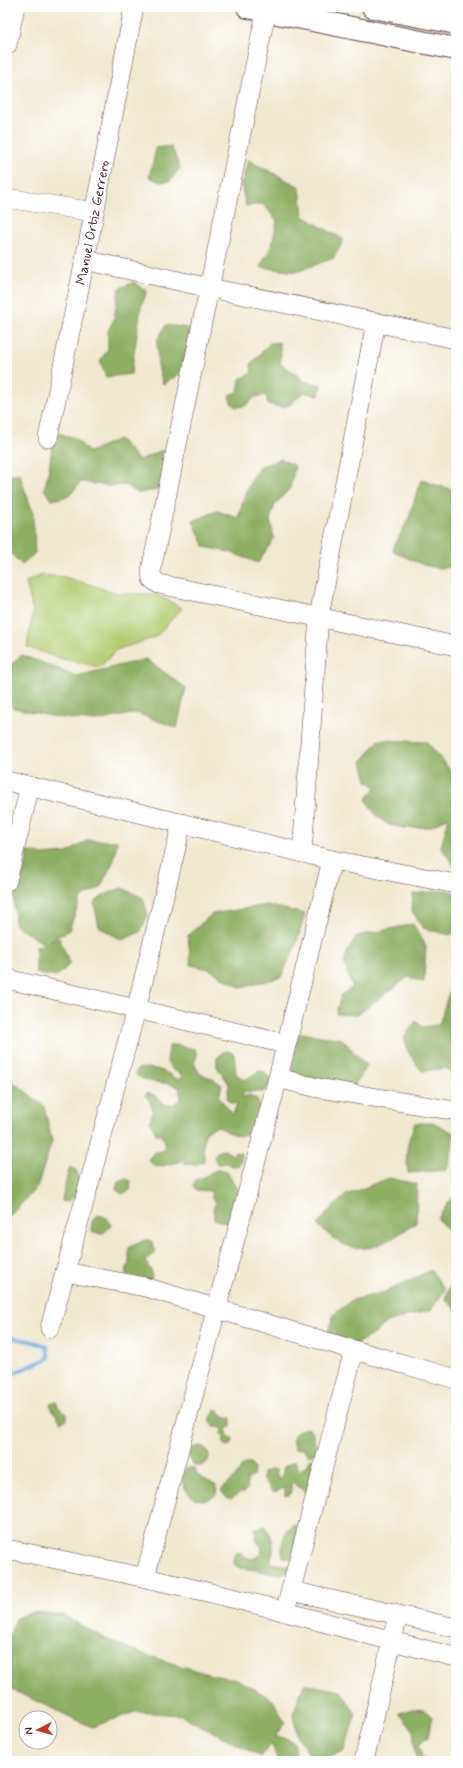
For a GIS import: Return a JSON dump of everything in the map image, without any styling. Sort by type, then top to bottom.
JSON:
[{"type":"main road","points":[[373,7],[397,9],[456,23]]},
{"type":"main road","points":[[260,9],[456,49]]},
{"type":"street","points":[[7,45],[15,7]]},
{"type":"street","name":"Manuel Ortiz Gerrero","points":[[48,438],[85,260],[134,7]]},
{"type":"street","points":[[260,9],[210,288],[151,571],[152,579],[159,584],[319,616],[456,646]]},
{"type":"street","points":[[7,198],[94,212]]},
{"type":"street","points":[[85,260],[210,288],[456,339]]},
{"type":"street","points":[[302,852],[319,616],[376,322]]},
{"type":"street","points":[[7,781],[332,860],[456,884]]},
{"type":"street","points":[[7,881],[30,786]]},
{"type":"street","points":[[50,1328],[136,1010],[182,823]]},
{"type":"street","points":[[145,1577],[215,1308],[278,1078],[332,860]]},
{"type":"street","points":[[7,979],[286,1044]]},
{"type":"street","points":[[278,1078],[318,1088],[456,1110]]},
{"type":"street","points":[[65,1272],[145,1287],[456,1379]]},
{"type":"street","points":[[286,1612],[354,1350]]},
{"type":"street","points":[[7,1549],[145,1577],[286,1612],[392,1643],[456,1657]]},
{"type":"street","points":[[292,1591],[456,1628]]},
{"type":"street","points":[[364,1761],[398,1615]]},
{"type":"green space","points":[[171,146],[180,168],[170,181],[160,182],[149,177],[154,159],[155,148]]},
{"type":"green space","points":[[248,160],[300,187],[303,216],[344,240],[334,258],[296,272],[260,267],[272,245],[277,221],[263,204],[246,206],[241,184]]},
{"type":"green space","points":[[134,282],[147,291],[141,307],[131,374],[106,377],[100,361],[108,349],[108,331],[114,319],[119,289]]},
{"type":"green space","points":[[166,325],[193,329],[192,346],[182,373],[163,384],[158,366],[157,341]]},
{"type":"green space","points":[[279,342],[281,353],[280,364],[297,374],[303,381],[321,385],[319,396],[304,392],[288,406],[280,407],[268,404],[266,395],[255,397],[245,406],[236,407],[231,403],[229,395],[238,392],[240,379],[252,373],[251,364],[270,343]]},
{"type":"green space","points":[[55,432],[75,438],[89,452],[119,439],[139,460],[162,450],[164,470],[157,490],[138,493],[125,485],[108,486],[81,482],[69,496],[52,500],[44,489]]},
{"type":"green space","points":[[281,459],[295,466],[290,488],[275,505],[270,519],[274,538],[258,563],[233,553],[205,547],[193,521],[217,511],[238,518],[247,489],[259,467]]},
{"type":"green space","points":[[19,473],[33,513],[35,553],[22,565],[7,550],[11,530],[7,523],[7,476]]},
{"type":"green space","points":[[421,480],[456,491],[456,565],[440,568],[432,567],[416,562],[393,551],[395,544],[408,520]]},
{"type":"green space","points":[[42,575],[65,577],[117,593],[155,594],[182,608],[156,637],[116,650],[100,667],[62,659],[27,647],[33,611],[26,582]]},
{"type":"green space","points":[[22,655],[77,676],[146,659],[186,688],[177,728],[136,713],[96,721],[56,717],[13,708],[7,702],[7,668]]},
{"type":"green space","points":[[379,740],[427,742],[452,772],[456,767],[456,869],[441,847],[449,817],[430,827],[403,828],[387,824],[376,815],[366,800],[376,787],[367,781],[362,761]]},
{"type":"green space","points":[[88,840],[117,841],[114,860],[100,888],[81,898],[69,930],[48,942],[59,938],[70,964],[56,977],[36,973],[36,947],[44,944],[15,925],[14,898],[27,862],[26,851],[43,855],[67,853]]},
{"type":"green space","points":[[122,888],[143,898],[148,915],[140,932],[122,940],[99,927],[94,903],[104,895]]},
{"type":"green space","points":[[446,890],[456,893],[456,931],[450,935],[423,928],[412,911],[413,894]]},
{"type":"green space","points":[[267,905],[305,914],[296,945],[281,977],[241,988],[209,969],[191,965],[188,935],[212,914]]},
{"type":"green space","points":[[413,924],[426,946],[424,982],[408,977],[357,1015],[336,1014],[341,995],[353,987],[345,966],[345,961],[348,951],[357,936]]},
{"type":"green space","points":[[449,992],[456,993],[456,1075],[446,1068],[422,1071],[408,1052],[404,1037],[416,1021],[422,1027],[439,1025]]},
{"type":"green space","points":[[300,1033],[342,1039],[367,1066],[352,1088],[294,1074],[288,1057]]},
{"type":"green space","points":[[176,1045],[195,1049],[197,1056],[194,1063],[200,1074],[212,1078],[222,1085],[219,1097],[233,1115],[237,1103],[231,1103],[227,1098],[229,1084],[217,1067],[217,1058],[223,1052],[229,1051],[234,1054],[236,1074],[245,1080],[259,1071],[265,1072],[270,1080],[268,1087],[263,1092],[246,1091],[242,1094],[242,1097],[250,1095],[257,1099],[260,1111],[254,1132],[245,1136],[240,1136],[218,1126],[207,1130],[203,1141],[204,1161],[194,1165],[184,1163],[185,1156],[180,1162],[156,1167],[148,1160],[154,1152],[163,1151],[165,1143],[162,1135],[156,1134],[150,1121],[153,1111],[150,1101],[145,1096],[147,1093],[154,1095],[166,1105],[175,1104],[181,1099],[179,1087],[152,1082],[135,1074],[138,1069],[149,1068],[163,1071],[176,1079],[181,1079],[183,1075],[173,1070],[167,1062],[169,1046]]},
{"type":"green space","points":[[7,1077],[44,1106],[52,1141],[37,1187],[7,1219]]},
{"type":"green space","points":[[415,1123],[434,1123],[454,1133],[447,1170],[408,1173],[407,1147]]},
{"type":"green space","points":[[224,1150],[233,1155],[235,1152],[241,1153],[241,1162],[238,1166],[231,1166],[227,1163],[217,1164],[214,1157],[217,1152]]},
{"type":"green space","points":[[70,1167],[76,1170],[80,1181],[75,1195],[67,1202],[62,1201]]},
{"type":"green space","points":[[219,1169],[227,1172],[234,1185],[240,1190],[232,1217],[225,1223],[214,1219],[213,1208],[216,1203],[212,1199],[211,1191],[196,1190],[193,1185],[196,1180]]},
{"type":"green space","points":[[389,1178],[417,1184],[416,1223],[389,1240],[367,1248],[356,1248],[344,1244],[332,1237],[318,1225],[328,1212],[346,1195]]},
{"type":"green space","points":[[126,1179],[131,1181],[130,1190],[122,1194],[116,1190],[118,1182]]},
{"type":"green space","points":[[456,1196],[456,1238],[437,1219],[452,1198]]},
{"type":"green space","points":[[99,1214],[108,1219],[111,1226],[102,1234],[93,1233],[92,1227],[94,1218]]},
{"type":"green space","points":[[145,1240],[151,1240],[156,1251],[145,1261],[152,1272],[151,1280],[126,1274],[127,1267],[130,1264],[128,1250],[130,1247]]},
{"type":"green space","points":[[431,1270],[445,1290],[431,1310],[386,1322],[376,1333],[356,1344],[328,1332],[334,1314],[353,1300],[385,1292]]},
{"type":"green space","points":[[456,1280],[456,1310],[445,1298],[451,1284]]},
{"type":"green space","points":[[56,1401],[58,1407],[67,1414],[67,1420],[61,1422],[51,1408],[50,1403]]},
{"type":"green space","points":[[215,1410],[220,1412],[223,1416],[231,1418],[231,1427],[226,1429],[229,1437],[233,1439],[232,1444],[228,1446],[224,1444],[224,1437],[221,1434],[223,1428],[214,1427],[210,1420]]},
{"type":"green space","points":[[307,1428],[312,1430],[317,1452],[309,1456],[304,1450],[306,1447],[295,1449],[293,1445],[294,1435]]},
{"type":"green space","points":[[199,1446],[206,1449],[209,1456],[206,1463],[199,1466],[192,1463],[189,1456],[192,1449]]},
{"type":"green space","points":[[316,1458],[308,1493],[296,1486],[293,1481],[291,1485],[292,1489],[289,1495],[285,1496],[285,1488],[273,1492],[263,1480],[263,1473],[268,1470],[276,1470],[278,1479],[281,1478],[284,1467],[295,1461],[299,1470],[303,1469],[311,1459]]},
{"type":"green space","points":[[247,1463],[251,1464],[254,1469],[253,1476],[247,1480],[248,1487],[245,1492],[239,1493],[231,1499],[225,1496],[221,1490],[235,1477],[243,1465]]},
{"type":"green space","points":[[186,1468],[195,1468],[197,1475],[217,1486],[216,1495],[206,1500],[194,1499],[186,1490],[181,1476]]},
{"type":"green space","points":[[293,1524],[299,1528],[291,1559],[283,1557],[282,1543],[287,1531]]},
{"type":"green space","points":[[264,1526],[270,1534],[273,1544],[271,1563],[292,1567],[290,1572],[272,1574],[242,1568],[234,1564],[233,1558],[236,1553],[240,1552],[246,1557],[252,1559],[262,1554],[261,1545],[257,1542],[255,1529]]},
{"type":"green space","points":[[33,1612],[63,1615],[102,1637],[149,1656],[211,1675],[237,1679],[273,1700],[285,1723],[275,1737],[286,1738],[294,1743],[296,1751],[294,1761],[280,1761],[271,1743],[261,1757],[181,1715],[135,1712],[92,1727],[12,1690],[8,1670],[7,1653],[9,1637],[16,1618]]},
{"type":"green space","points":[[304,1684],[341,1691],[356,1714],[344,1751],[320,1761],[313,1761],[297,1735],[293,1714]]},
{"type":"green space","points":[[412,1709],[424,1710],[432,1717],[428,1737],[419,1745],[421,1755],[426,1761],[416,1761],[413,1730],[399,1713]]},
{"type":"waterway","points":[[7,1337],[47,1346],[49,1358],[7,1376]]}]
